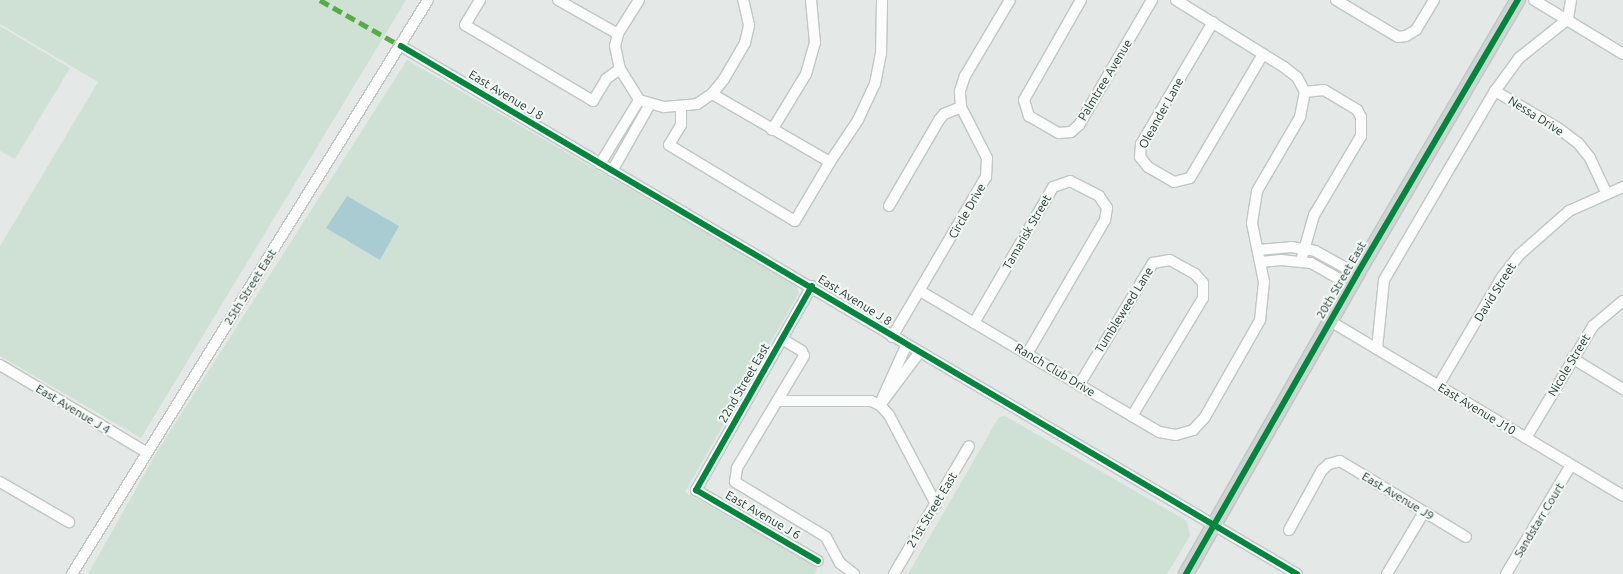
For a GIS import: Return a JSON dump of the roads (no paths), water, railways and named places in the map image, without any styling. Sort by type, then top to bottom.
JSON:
[{"type":"main road","name":"20th Street East","points":[[1186,574],[1353,280],[1518,0]]},
{"type":"street","name":"25th Street East","points":[[72,574],[146,452],[402,46],[428,0]]},
{"type":"street","points":[[480,0],[465,25],[593,100],[606,79],[620,69]]},
{"type":"street","points":[[557,0],[618,34]]},
{"type":"street","points":[[639,0],[618,34],[615,46],[620,69],[639,100],[649,106],[681,107],[697,104],[712,94],[745,43],[749,25],[742,0]]},
{"type":"street","points":[[772,130],[806,74],[814,43],[811,0]]},
{"type":"street","points":[[681,107],[681,125],[669,145],[795,221],[830,162],[858,120],[875,84],[881,54],[882,0]]},
{"type":"street","points":[[888,206],[939,120],[944,114],[961,107],[963,80],[1010,0]]},
{"type":"street","name":"Palmtree Avenue","points":[[1081,0],[1024,100],[1029,116],[1059,133],[1071,132],[1079,124],[1152,0]]},
{"type":"street","points":[[1176,0],[1263,54],[1297,78],[1305,92],[1300,117],[1256,191],[1252,224],[1261,262],[1301,261],[1353,280]]},
{"type":"street","points":[[1336,0],[1398,37],[1406,36],[1416,30],[1434,0]]},
{"type":"street","points":[[1534,0],[1623,54]]},
{"type":"street","points":[[1377,349],[1384,280],[1495,91],[1519,58],[1568,19],[1571,0]]},
{"type":"street","name":"Oleander Lane","points":[[1213,22],[1141,144],[1140,157],[1148,167],[1174,182],[1190,178],[1263,54]]},
{"type":"street","name":"East Avenue J 8","points":[[402,46],[600,164],[812,286],[906,346],[1297,574]]},
{"type":"street","points":[[1301,261],[1314,215],[1363,132],[1361,117],[1350,105],[1324,90],[1305,92]]},
{"type":"street","name":"Nessa Drive","points":[[1495,91],[1558,128],[1578,143],[1590,158],[1606,193]]},
{"type":"street","points":[[712,94],[830,162]]},
{"type":"street","points":[[600,164],[639,100]]},
{"type":"street","points":[[612,171],[649,106]]},
{"type":"street","name":"Circle Drive","points":[[892,337],[986,177],[987,158],[961,107]]},
{"type":"street","name":"Tamarisk Street","points":[[974,323],[1053,187],[1070,181],[1092,191],[1105,203],[1106,220],[1026,354]]},
{"type":"street","name":"David Street","points":[[1438,386],[1502,277],[1519,254],[1569,211],[1623,187]]},
{"type":"street","points":[[1258,250],[1303,249],[1315,251],[1353,280]]},
{"type":"street","name":"Tumbleweed Lane","points":[[1079,385],[1153,263],[1170,260],[1195,274],[1203,283],[1203,298],[1132,416]]},
{"type":"street","name":"Ranch Club Drive","points":[[920,291],[1167,435],[1193,430],[1204,417],[1260,320],[1264,296],[1261,262]]},
{"type":"street","name":"22nd Street East","points":[[696,490],[812,286]]},
{"type":"street","name":"Nicole Street","points":[[1526,438],[1572,358],[1593,326],[1623,300]]},
{"type":"street","name":"East Avenue J10","points":[[1330,321],[1623,496]]},
{"type":"street","points":[[782,339],[802,351],[804,356],[738,468],[735,482],[826,537],[844,568],[854,574]]},
{"type":"street","points":[[880,404],[891,373],[906,346]]},
{"type":"street","points":[[880,404],[919,353]]},
{"type":"street","points":[[1572,358],[1623,389]]},
{"type":"street","name":"East Avenue J 4","points":[[0,365],[146,452]]},
{"type":"street","points":[[779,401],[870,401],[880,404],[936,504]]},
{"type":"street","name":"21st Street East","points":[[894,574],[969,446]]},
{"type":"street","name":"East Avenue J9","points":[[1288,530],[1322,470],[1329,464],[1340,461],[1466,537]]},
{"type":"street","name":"Sandstarr Court","points":[[1506,574],[1571,465]]},
{"type":"street","points":[[0,482],[69,522]]},
{"type":"street","name":"East Avenue J 6","points":[[696,490],[818,560]]},
{"type":"street","points":[[1387,574],[1424,512]]},
{"type":"water","points":[[347,196],[399,226],[380,260],[326,228]]}]
